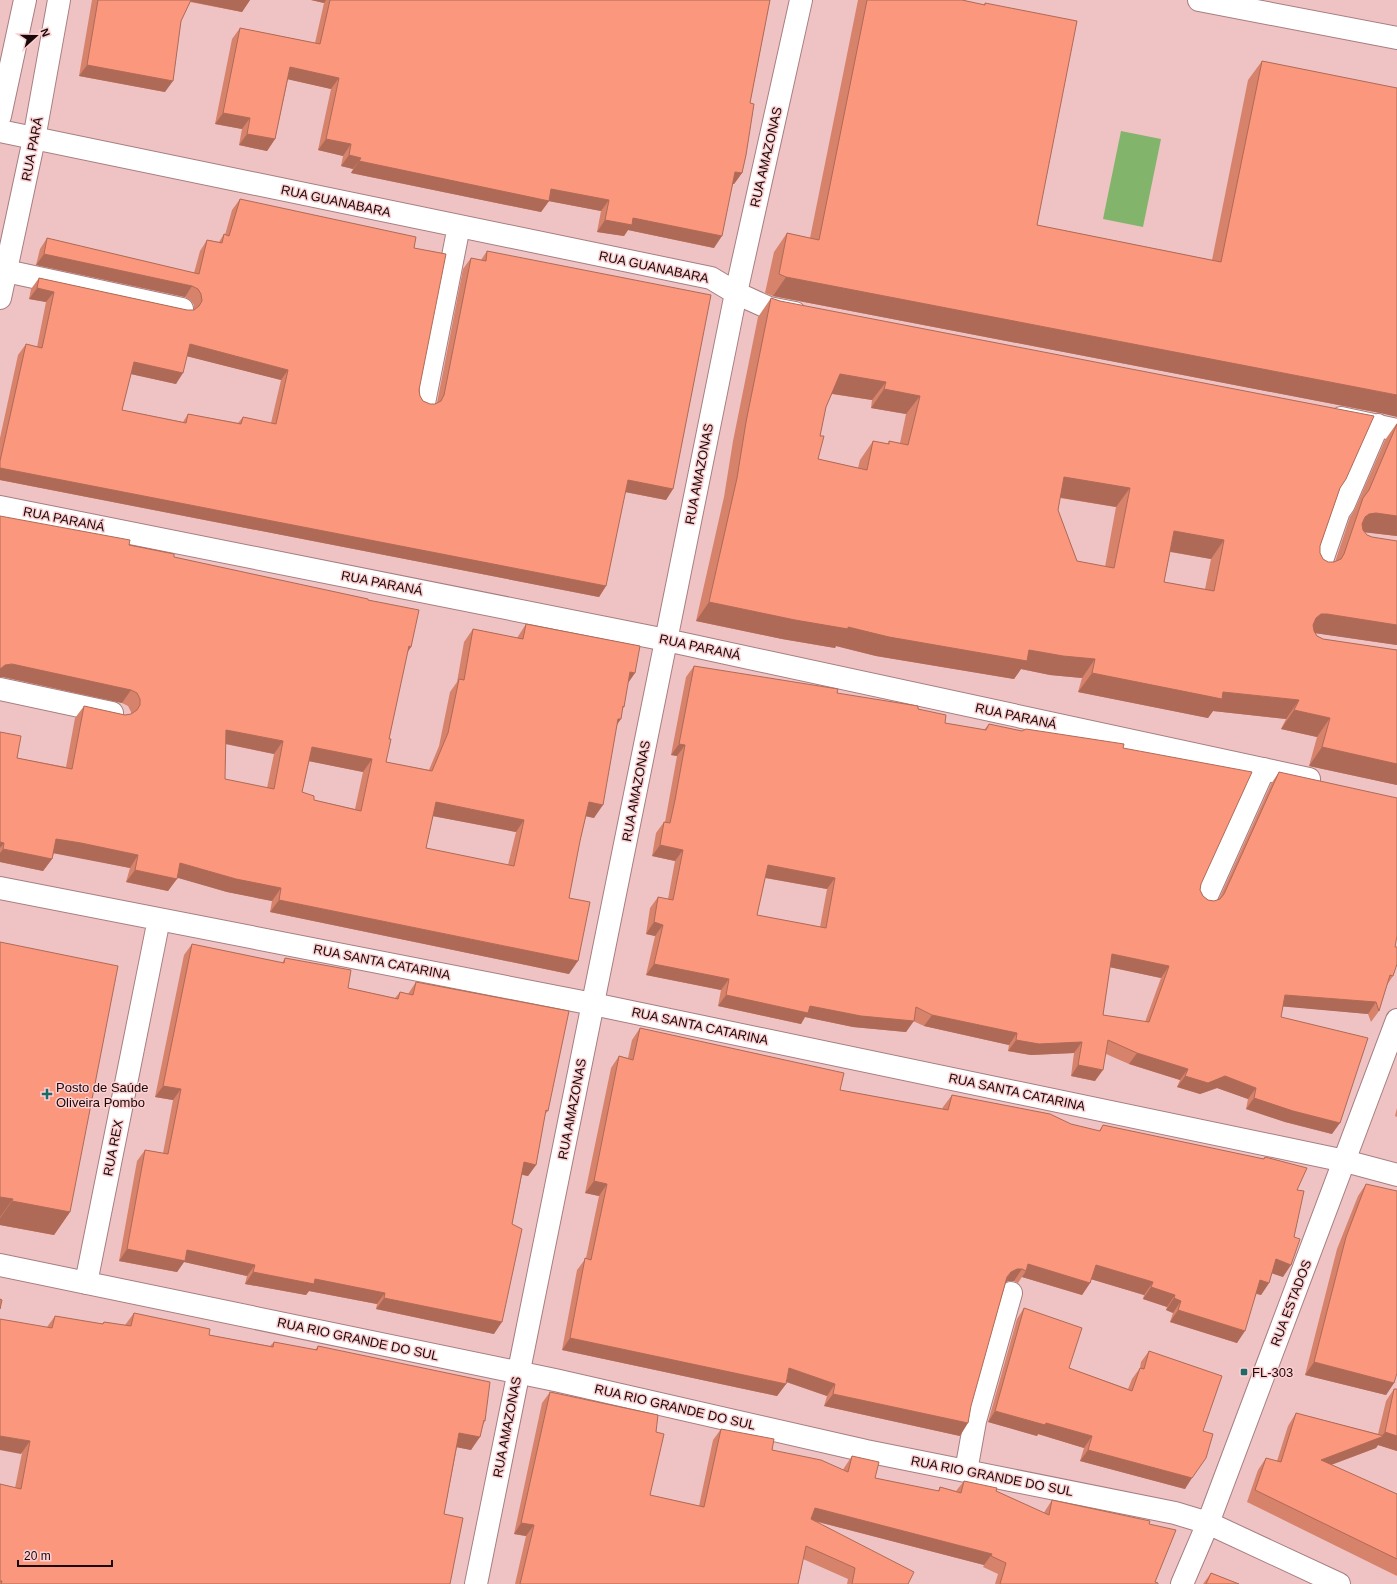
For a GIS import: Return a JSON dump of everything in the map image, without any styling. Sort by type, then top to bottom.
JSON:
[{"type":"street","points":[[0,116],[25,0]]},
{"type":"street","name":"RUA PARÁ","points":[[0,298],[34,138],[59,0]]},
{"type":"street","name":"RUA AMAZONAS","points":[[476,1584],[736,292],[801,0]]},
{"type":"street","points":[[1199,0],[1397,38]]},
{"type":"street","name":"RUA GUANABARA","points":[[0,131],[711,278],[770,308],[816,317]]},
{"type":"street","points":[[424,403],[459,226]]},
{"type":"street","points":[[6,271],[182,309]]},
{"type":"street","points":[[1319,569],[1339,511],[1387,428],[1323,415]]},
{"type":"street","name":"RUA PARANÁ","points":[[0,506],[666,640],[1327,783]]},
{"type":"street","points":[[0,689],[119,715]]},
{"type":"street","points":[[1205,900],[1264,769]]},
{"type":"street","name":"RUA SANTA CATARINA","points":[[0,888],[593,1004],[1345,1161],[1397,1175]]},
{"type":"street","name":"RUA REX","points":[[86,1283],[158,919]]},
{"type":"street","name":"RUA ESTADOS","points":[[1182,1584],[1208,1523],[1397,1020]]},
{"type":"street","name":"RUA RIO GRANDE DO SUL","points":[[0,1265],[518,1372],[866,1451],[1175,1513],[1208,1523],[1339,1584]]},
{"type":"street","points":[[966,1471],[975,1421],[1011,1293]]},
{"type":"green space","points":[[1121,131],[1161,139],[1143,227],[1103,219]]},
{"type":"building","points":[[98,0],[191,0],[181,21],[173,81],[87,65]]},
{"type":"building","points":[[330,0],[770,0],[750,103],[754,104],[746,155],[742,173],[735,172],[722,236],[633,218],[632,225],[605,220],[609,200],[551,189],[549,201],[359,161],[361,158],[349,155],[351,144],[326,139],[339,78],[290,67],[275,139],[247,134],[250,118],[223,113],[240,28],[320,44]]},
{"type":"building","points":[[867,0],[962,0],[1077,21],[1037,225],[1221,262],[1262,61],[1397,88],[1397,395],[786,277],[779,274],[787,233],[819,240]]},
{"type":"building","points":[[240,199],[416,237],[414,248],[446,254],[419,390],[423,401],[430,404],[435,404],[441,401],[444,395],[471,258],[486,261],[487,251],[711,295],[673,489],[628,480],[606,586],[0,468],[0,461],[26,344],[42,348],[54,292],[37,288],[39,278],[187,310],[194,310],[202,301],[201,294],[198,289],[192,286],[44,254],[47,238],[199,274],[207,240],[222,243],[224,234],[229,236]],"holes":[[[190,344],[288,370],[276,424],[243,417],[241,424],[188,414],[186,423],[122,410],[134,362],[183,373]]]},
{"type":"building","points":[[771,298],[780,301],[1374,416],[1346,479],[1340,488],[1320,546],[1320,553],[1323,559],[1328,562],[1334,562],[1341,559],[1344,554],[1363,498],[1369,490],[1397,424],[1397,516],[1376,513],[1369,514],[1365,517],[1362,524],[1363,530],[1367,535],[1397,541],[1397,625],[1321,614],[1316,618],[1313,625],[1317,636],[1323,639],[1397,650],[1397,764],[1322,747],[1330,718],[1294,710],[1299,700],[1223,692],[1222,699],[1092,673],[1095,659],[1063,656],[1029,650],[1027,661],[889,637],[848,627],[848,629],[795,620],[709,602],[737,478],[746,422]],"holes":[[[840,374],[886,382],[884,389],[920,396],[908,445],[889,441],[889,444],[873,441],[867,470],[818,459],[824,436],[820,436],[826,407]],[[1064,477],[1130,488],[1114,568],[1077,561],[1058,510]],[[1174,531],[1224,540],[1214,591],[1164,582]]]},
{"type":"building","points":[[0,516],[130,540],[129,545],[174,554],[174,557],[419,610],[411,647],[409,646],[389,739],[391,739],[386,762],[432,771],[448,733],[459,679],[464,680],[473,629],[523,639],[526,624],[640,646],[635,673],[630,672],[621,719],[618,719],[603,805],[589,802],[580,841],[569,898],[590,902],[578,961],[279,900],[281,888],[236,879],[180,863],[177,879],[135,870],[138,855],[81,843],[56,839],[52,859],[3,849],[4,843],[0,842],[0,732],[21,736],[17,758],[72,769],[84,706],[125,715],[131,714],[137,710],[140,705],[140,699],[137,693],[131,690],[12,664],[5,665],[0,669]],"holes":[[[226,730],[283,741],[274,789],[225,779]],[[312,747],[372,759],[361,811],[314,800],[314,796],[302,792]],[[436,802],[524,820],[514,866],[426,848]]]},
{"type":"building","points":[[694,666],[838,689],[837,693],[918,706],[918,709],[946,715],[945,723],[986,730],[989,724],[1022,731],[1026,729],[1124,744],[1123,748],[1252,772],[1201,884],[1200,890],[1203,896],[1208,900],[1214,901],[1220,899],[1224,894],[1279,772],[1397,798],[1397,936],[1395,947],[1397,947],[1397,964],[1393,976],[1390,975],[1379,1011],[1376,1002],[1285,995],[1281,1017],[1368,1038],[1340,1123],[1293,1111],[1254,1098],[1256,1088],[1225,1076],[1208,1083],[1185,1076],[1188,1069],[1137,1053],[1108,1040],[1103,1070],[1078,1065],[1082,1042],[1039,1044],[1016,1040],[1017,1033],[932,1015],[916,1007],[914,1021],[861,1016],[810,1006],[808,1013],[726,995],[729,979],[654,964],[663,925],[654,922],[658,897],[673,900],[683,850],[660,845],[664,822],[670,823],[675,800],[685,745],[679,744]],"holes":[[[768,865],[835,878],[826,928],[757,915]],[[1112,954],[1169,966],[1149,1022],[1103,1015]]]},
{"type":"building","name":"Posto de Saúde Oliveira Pombo","points":[[0,942],[118,966],[70,1212],[12,1201],[13,1199],[0,1197]]},
{"type":"building","points":[[192,944],[284,963],[285,958],[351,970],[348,988],[398,999],[400,992],[413,995],[416,982],[569,1011],[548,1111],[546,1110],[536,1165],[524,1162],[512,1224],[522,1229],[502,1322],[384,1298],[385,1293],[315,1279],[314,1284],[253,1272],[255,1265],[187,1250],[185,1261],[127,1249],[145,1150],[168,1154],[181,1089],[163,1086]]},
{"type":"building","points":[[640,1028],[844,1073],[840,1090],[948,1110],[952,1095],[1050,1114],[1071,1124],[1100,1131],[1103,1125],[1264,1159],[1265,1157],[1307,1168],[1297,1190],[1304,1191],[1294,1237],[1300,1239],[1291,1265],[1276,1259],[1269,1283],[1260,1280],[1245,1331],[1178,1310],[1181,1301],[1174,1298],[1175,1295],[1151,1287],[1153,1282],[1096,1265],[1090,1283],[1028,1264],[1026,1271],[1017,1269],[1011,1272],[1007,1277],[971,1406],[968,1423],[833,1394],[835,1384],[789,1368],[786,1384],[570,1338],[585,1258],[591,1260],[607,1184],[594,1181],[619,1056],[633,1060]]},
{"type":"building","points":[[1366,1184],[1397,1191],[1397,1373],[1394,1383],[1314,1362],[1346,1237]]},
{"type":"building","points":[[1024,1308],[1082,1328],[1069,1368],[1132,1391],[1140,1368],[1144,1369],[1149,1351],[1222,1376],[1203,1431],[1213,1434],[1206,1458],[1192,1478],[1088,1450],[1092,1436],[995,1411]]},
{"type":"building","points":[[134,1313],[210,1329],[209,1335],[273,1347],[274,1342],[317,1350],[318,1346],[490,1382],[485,1421],[484,1420],[480,1437],[459,1433],[444,1514],[463,1518],[450,1584],[1,1584],[0,1484],[21,1489],[30,1441],[0,1436],[0,1319],[52,1328],[55,1316],[103,1324],[104,1322],[131,1326]]},
{"type":"building","points":[[1394,1389],[1397,1389],[1397,1436],[1385,1432]]},
{"type":"building","points":[[550,1392],[658,1415],[656,1432],[664,1434],[650,1495],[704,1507],[721,1429],[774,1439],[772,1450],[821,1460],[848,1472],[852,1456],[879,1462],[875,1478],[939,1491],[940,1487],[961,1493],[964,1481],[997,1488],[996,1491],[1049,1515],[1052,1500],[1150,1521],[1149,1524],[1176,1530],[1155,1582],[1158,1584],[1000,1584],[1006,1563],[991,1556],[992,1554],[815,1508],[811,1519],[914,1572],[908,1584],[852,1584],[855,1568],[806,1546],[798,1584],[520,1584],[534,1525],[521,1523]]},
{"type":"building","points":[[1296,1413],[1384,1436],[1321,1460],[1397,1494],[1397,1559],[1255,1490],[1266,1458],[1281,1462]]},
{"type":"building","points":[[1211,1573],[1239,1584],[1206,1584]]},
{"type":"place","name":"Posto de Saúde Oliveira Pombo","points":[[47,1094]]},
{"type":"place","name":"FL-303","points":[[1244,1372]]}]
